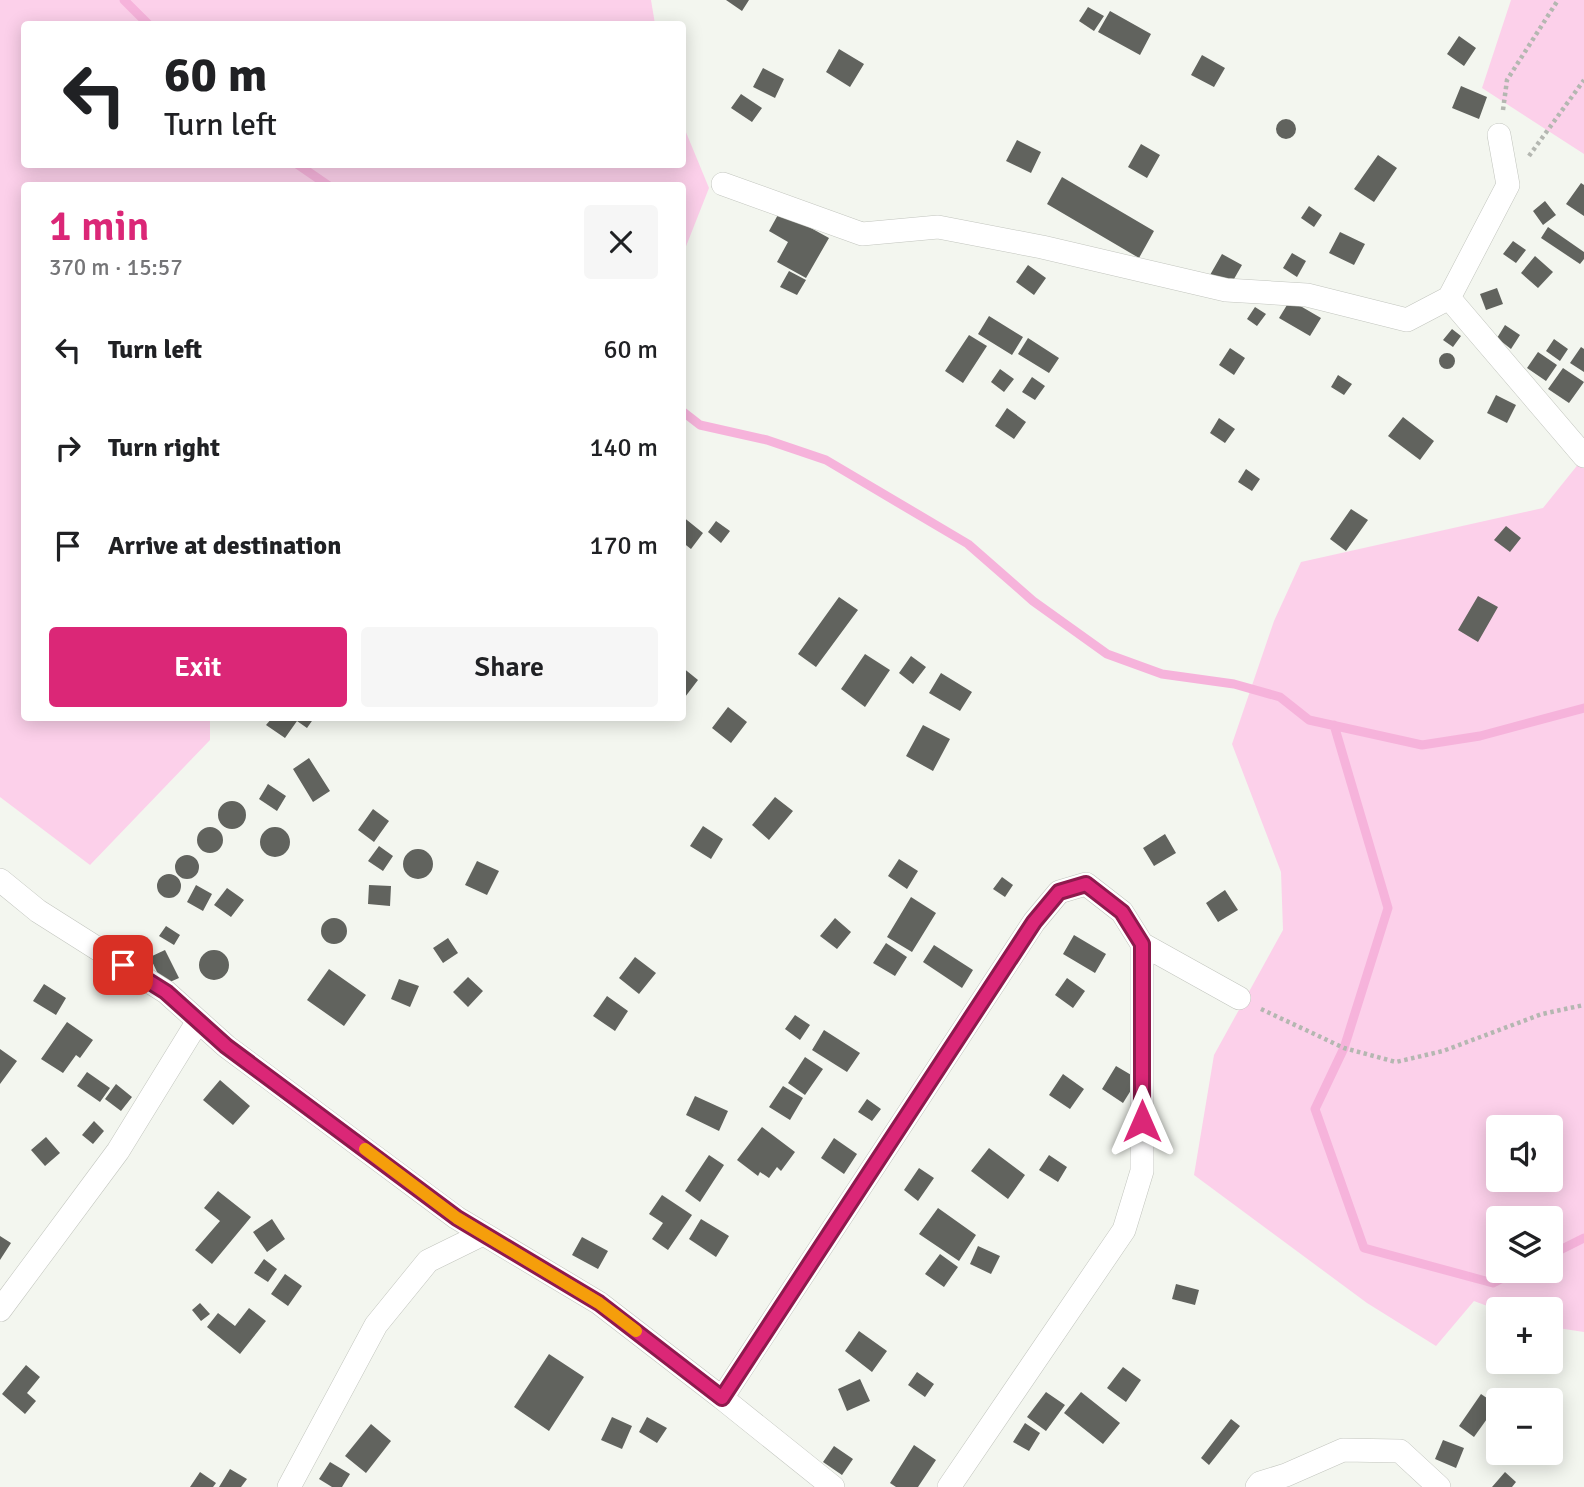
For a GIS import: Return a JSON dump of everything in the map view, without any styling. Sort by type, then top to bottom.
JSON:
[{"type":"street","points":[[723,184],[862,234],[938,227],[1042,247],[1226,290],[1307,295],[1407,320],[1449,298],[1508,185],[1499,135]]},
{"type":"street","points":[[1449,298],[1584,456]]},
{"type":"street","points":[[0,880],[38,911],[166,992],[226,1046],[457,1218],[599,1303],[833,1487]]},
{"type":"street","points":[[722,1398],[1034,922],[1059,892],[1086,884],[1122,912],[1142,944],[1239,998]]},
{"type":"street","points":[[949,1487],[1124,1230],[1142,1171],[1142,944]]},
{"type":"street","points":[[0,1310],[118,1151],[198,1021]]},
{"type":"street","points":[[289,1487],[376,1325],[428,1261],[483,1234]]},
{"type":"street","points":[[1257,1487],[1260,1483],[1286,1475],[1343,1450],[1400,1451],[1440,1487]]},
{"type":"path","points":[[1499,135],[1507,80],[1558,0]]},
{"type":"path","points":[[1508,185],[1584,80]]},
{"type":"path","points":[[1239,998],[1344,1048],[1396,1062],[1443,1051],[1542,1014],[1584,1005]]},
{"type":"shaded area","points":[[0,0],[651,0],[654,21],[21,21],[21,168],[686,168],[686,132],[709,188],[686,246],[686,182],[21,182],[21,721],[210,721],[210,740],[90,865],[0,797]]},
{"type":"shaded area","points":[[1511,0],[1584,0],[1584,154],[1482,88]]},
{"type":"shaded area","points":[[1584,457],[1584,1332],[1563,1329],[1563,1297],[1486,1297],[1486,1306],[1474,1301],[1436,1346],[1367,1303],[1194,1175],[1214,1055],[1283,930],[1281,872],[1232,744],[1274,621],[1301,562],[1543,508]]},
{"type":"building","points":[[726,0],[749,0],[742,11]]},
{"type":"building","points":[[1088,7],[1104,16],[1094,31],[1079,21]]},
{"type":"building","points":[[1110,11],[1151,34],[1140,55],[1098,32]]},
{"type":"building","points":[[1459,36],[1476,48],[1464,66],[1447,54]]},
{"type":"building","points":[[839,49],[864,64],[850,87],[826,72]]},
{"type":"building","points":[[1202,55],[1225,68],[1214,87],[1191,75]]},
{"type":"building","points":[[763,68],[784,79],[775,98],[753,87]]},
{"type":"building","points":[[1461,86],[1487,97],[1479,119],[1452,108]]},
{"type":"building","points":[[741,94],[762,108],[752,122],[731,108]]},
{"type":"building","points":[[1286,119],[1293,122],[1296,129],[1293,136],[1286,139],[1279,136],[1276,129],[1279,122]]},
{"type":"building","points":[[1017,140],[1041,152],[1031,173],[1006,161]]},
{"type":"building","points":[[1141,144],[1160,155],[1147,178],[1128,167]]},
{"type":"building","points":[[1378,155],[1397,168],[1374,202],[1354,189]]},
{"type":"building","points":[[1062,177],[1154,231],[1139,258],[1047,204]]},
{"type":"building","points":[[1581,183],[1584,185],[1584,216],[1566,204]]},
{"type":"building","points":[[1545,201],[1556,215],[1543,225],[1533,211]]},
{"type":"building","points":[[1309,206],[1322,215],[1314,227],[1301,218]]},
{"type":"building","points":[[780,211],[829,238],[806,278],[777,262],[788,242],[769,231]]},
{"type":"building","points":[[1548,227],[1584,252],[1584,259],[1580,264],[1541,238]]},
{"type":"building","points":[[1340,232],[1365,244],[1354,265],[1329,253]]},
{"type":"building","points":[[1513,241],[1526,250],[1516,263],[1503,254]]},
{"type":"building","points":[[1292,253],[1306,261],[1297,277],[1283,268]]},
{"type":"building","points":[[1222,254],[1242,265],[1230,286],[1210,275]]},
{"type":"building","points":[[1535,256],[1553,272],[1538,288],[1521,273]]},
{"type":"building","points":[[1028,265],[1046,278],[1034,295],[1016,282]]},
{"type":"building","points":[[789,271],[806,280],[797,295],[780,287]]},
{"type":"building","points":[[1497,288],[1503,304],[1486,310],[1480,294]]},
{"type":"building","points":[[1290,300],[1321,318],[1310,336],[1279,318]]},
{"type":"building","points":[[1255,307],[1266,314],[1257,326],[1247,319]]},
{"type":"building","points":[[989,316],[1023,337],[1012,355],[978,334]]},
{"type":"building","points":[[1505,325],[1520,335],[1511,349],[1497,338]]},
{"type":"building","points":[[1452,329],[1461,336],[1453,347],[1443,340]]},
{"type":"building","points":[[969,335],[987,346],[963,383],[945,371]]},
{"type":"building","points":[[1028,338],[1059,358],[1049,373],[1018,354]]},
{"type":"building","points":[[1554,339],[1568,349],[1560,361],[1546,351]]},
{"type":"building","points":[[1581,347],[1584,349],[1584,372],[1570,363]]},
{"type":"building","points":[[1230,348],[1245,358],[1234,375],[1219,365]]},
{"type":"building","points":[[1538,352],[1557,365],[1546,381],[1527,368]]},
{"type":"building","points":[[1444,353],[1450,353],[1455,361],[1453,367],[1444,369],[1439,364],[1439,358]]},
{"type":"building","points":[[1563,368],[1584,382],[1569,403],[1548,389]]},
{"type":"building","points":[[1000,369],[1014,379],[1004,392],[991,382]]},
{"type":"building","points":[[1338,375],[1352,384],[1344,395],[1331,387]]},
{"type":"building","points":[[1032,377],[1045,386],[1035,400],[1022,392]]},
{"type":"building","points":[[1496,395],[1516,405],[1507,423],[1487,413]]},
{"type":"building","points":[[1007,408],[1026,422],[1014,439],[995,426]]},
{"type":"building","points":[[1403,417],[1434,441],[1420,460],[1388,436]]},
{"type":"building","points":[[1219,418],[1235,429],[1225,443],[1210,433]]},
{"type":"building","points":[[1246,469],[1260,479],[1252,491],[1238,482]]},
{"type":"building","points":[[1351,509],[1368,520],[1346,551],[1330,539]]},
{"type":"building","points":[[686,519],[703,533],[691,549],[686,545]]},
{"type":"building","points":[[716,521],[730,531],[721,543],[708,532]]},
{"type":"building","points":[[1506,526],[1521,538],[1510,552],[1494,540]]},
{"type":"building","points":[[1478,596],[1498,607],[1478,642],[1458,630]]},
{"type":"building","points":[[839,597],[858,610],[816,667],[798,654]]},
{"type":"building","points":[[865,654],[890,670],[865,707],[841,689]]},
{"type":"building","points":[[911,656],[926,667],[913,684],[899,673]]},
{"type":"building","points":[[686,670],[698,680],[686,696]]},
{"type":"building","points":[[941,673],[972,692],[960,711],[929,693]]},
{"type":"building","points":[[728,707],[747,722],[731,743],[712,728]]},
{"type":"building","points":[[269,721],[297,721],[285,738],[266,725]]},
{"type":"building","points":[[297,721],[312,721],[307,728]]},
{"type":"building","points":[[923,725],[950,739],[933,771],[906,756]]},
{"type":"building","points":[[309,758],[330,791],[313,802],[293,769]]},
{"type":"building","points":[[268,784],[286,796],[277,811],[259,799]]},
{"type":"building","points":[[775,797],[793,811],[769,840],[752,825]]},
{"type":"building","points":[[232,801],[242,805],[246,815],[242,825],[232,829],[222,825],[218,815],[222,805]]},
{"type":"building","points":[[373,809],[389,821],[374,842],[358,830]]},
{"type":"building","points":[[703,826],[723,839],[711,859],[690,846]]},
{"type":"building","points":[[210,827],[219,831],[223,840],[219,849],[210,853],[201,849],[197,840],[201,831]]},
{"type":"building","points":[[275,827],[286,831],[290,842],[286,853],[275,857],[264,853],[260,842],[264,831]]},
{"type":"building","points":[[1165,834],[1176,853],[1154,866],[1143,848]]},
{"type":"building","points":[[379,846],[393,856],[383,871],[368,861]]},
{"type":"building","points":[[418,849],[429,853],[433,864],[429,875],[418,879],[407,875],[403,864],[407,853]]},
{"type":"building","points":[[187,855],[196,858],[199,867],[196,876],[187,879],[178,876],[175,867],[178,858]]},
{"type":"building","points":[[899,859],[918,871],[907,889],[888,876]]},
{"type":"building","points":[[477,861],[499,871],[487,895],[465,885]]},
{"type":"building","points":[[169,874],[180,881],[181,886],[174,897],[169,898],[158,891],[157,886],[164,875]]},
{"type":"building","points":[[1002,877],[1013,885],[1005,897],[993,889]]},
{"type":"building","points":[[196,885],[212,894],[203,911],[187,902]]},
{"type":"building","points":[[369,885],[391,886],[390,906],[368,904]]},
{"type":"building","points":[[227,888],[244,900],[231,917],[214,905]]},
{"type":"building","points":[[1225,890],[1238,910],[1218,922],[1206,903]]},
{"type":"building","points":[[911,897],[936,913],[912,952],[887,937]]},
{"type":"building","points":[[334,918],[343,922],[347,931],[343,940],[334,944],[325,940],[321,931],[325,922]]},
{"type":"building","points":[[835,918],[851,932],[837,949],[820,936]]},
{"type":"building","points":[[166,926],[180,935],[174,945],[159,936]]},
{"type":"building","points":[[1074,935],[1106,954],[1095,973],[1063,954]]},
{"type":"building","points":[[448,938],[458,953],[443,963],[433,948]]},
{"type":"building","points":[[886,943],[907,957],[895,976],[873,963]]},
{"type":"building","points":[[934,945],[973,970],[962,988],[923,962]]},
{"type":"building","points":[[165,950],[179,978],[163,985],[150,957]]},
{"type":"building","points":[[214,950],[225,954],[229,965],[225,976],[214,980],[203,976],[199,965],[203,954]]},
{"type":"building","points":[[635,957],[656,973],[639,994],[619,978]]},
{"type":"building","points":[[329,969],[366,995],[344,1026],[307,1000]]},
{"type":"building","points":[[468,977],[483,991],[468,1007],[453,992]]},
{"type":"building","points":[[1067,978],[1085,991],[1073,1008],[1055,995]]},
{"type":"building","points":[[399,979],[419,986],[410,1007],[391,999]]},
{"type":"building","points":[[44,984],[66,998],[56,1015],[33,1001]]},
{"type":"building","points":[[607,996],[628,1011],[615,1031],[593,1016]]},
{"type":"building","points":[[795,1015],[810,1025],[800,1040],[785,1029]]},
{"type":"building","points":[[67,1022],[93,1040],[80,1058],[76,1055],[63,1073],[41,1059]]},
{"type":"building","points":[[824,1030],[860,1053],[847,1072],[812,1050]]},
{"type":"building","points":[[0,1049],[17,1061],[0,1084]]},
{"type":"building","points":[[805,1057],[823,1069],[805,1095],[788,1083]]},
{"type":"building","points":[[1116,1066],[1138,1079],[1123,1103],[1102,1089]]},
{"type":"building","points":[[87,1072],[110,1088],[100,1102],[77,1086]]},
{"type":"building","points":[[1063,1074],[1084,1089],[1070,1109],[1049,1095]]},
{"type":"building","points":[[220,1080],[250,1106],[233,1125],[203,1100]]},
{"type":"building","points":[[116,1084],[132,1097],[121,1111],[105,1099]]},
{"type":"building","points":[[783,1086],[803,1098],[790,1120],[769,1107]]},
{"type":"building","points":[[695,1096],[728,1111],[719,1131],[686,1115]]},
{"type":"building","points":[[867,1099],[881,1109],[872,1121],[858,1112]]},
{"type":"building","points":[[94,1121],[104,1131],[93,1144],[82,1135]]},
{"type":"building","points":[[762,1127],[795,1152],[781,1171],[777,1167],[769,1178],[760,1172],[758,1176],[737,1160]]},
{"type":"building","points":[[46,1137],[60,1153],[45,1166],[31,1150]]},
{"type":"building","points":[[834,1138],[857,1154],[844,1174],[821,1158]]},
{"type":"building","points":[[989,1148],[1025,1175],[1008,1199],[971,1171]]},
{"type":"building","points":[[709,1155],[724,1165],[700,1202],[685,1191]]},
{"type":"building","points":[[1049,1155],[1067,1167],[1058,1182],[1039,1170]]},
{"type":"building","points":[[919,1168],[934,1178],[918,1201],[904,1190]]},
{"type":"building","points":[[218,1191],[251,1217],[212,1264],[195,1250],[220,1221],[204,1208]]},
{"type":"building","points":[[662,1195],[692,1215],[668,1250],[652,1239],[663,1223],[649,1214]]},
{"type":"building","points":[[938,1208],[976,1235],[959,1261],[919,1234]]},
{"type":"building","points":[[272,1219],[285,1239],[267,1252],[253,1232]]},
{"type":"building","points":[[701,1219],[729,1236],[716,1257],[689,1239]]},
{"type":"building","points":[[0,1236],[11,1243],[0,1260]]},
{"type":"building","points":[[582,1237],[608,1251],[598,1269],[572,1255]]},
{"type":"building","points":[[978,1246],[1000,1256],[991,1274],[970,1264]]},
{"type":"building","points":[[940,1254],[958,1267],[944,1287],[925,1274]]},
{"type":"building","points":[[264,1259],[277,1269],[268,1282],[254,1273]]},
{"type":"building","points":[[285,1274],[302,1286],[288,1306],[271,1294]]},
{"type":"building","points":[[1176,1284],[1199,1290],[1195,1305],[1172,1299]]},
{"type":"building","points":[[200,1303],[210,1314],[201,1321],[192,1310]]},
{"type":"building","points":[[249,1308],[266,1321],[240,1354],[207,1327],[218,1313],[235,1326]]},
{"type":"building","points":[[859,1331],[887,1351],[872,1372],[845,1351]]},
{"type":"building","points":[[549,1354],[584,1377],[549,1431],[514,1407]]},
{"type":"building","points":[[26,1365],[40,1377],[27,1393],[36,1401],[25,1414],[2,1394]]},
{"type":"building","points":[[1123,1367],[1141,1380],[1126,1402],[1107,1388]]},
{"type":"building","points":[[917,1372],[934,1384],[925,1397],[908,1385]]},
{"type":"building","points":[[860,1379],[870,1401],[847,1411],[838,1389]]},
{"type":"building","points":[[1046,1392],[1065,1405],[1046,1431],[1027,1417]]},
{"type":"building","points":[[1081,1392],[1120,1423],[1103,1444],[1064,1413]]},
{"type":"building","points":[[1481,1394],[1486,1397],[1486,1420],[1474,1437],[1459,1426]]},
{"type":"building","points":[[612,1417],[632,1426],[622,1449],[601,1440]]},
{"type":"building","points":[[647,1417],[667,1428],[657,1443],[639,1432]]},
{"type":"building","points":[[1231,1419],[1240,1426],[1209,1465],[1201,1458]]},
{"type":"building","points":[[1025,1423],[1040,1433],[1029,1451],[1013,1442]]},
{"type":"building","points":[[371,1424],[391,1441],[366,1473],[345,1456]]},
{"type":"building","points":[[1443,1440],[1464,1448],[1456,1468],[1435,1459]]},
{"type":"building","points":[[914,1445],[936,1460],[918,1487],[896,1487],[890,1483]]},
{"type":"building","points":[[834,1446],[853,1459],[842,1475],[823,1462]]},
{"type":"building","points":[[330,1462],[350,1474],[342,1487],[332,1487],[319,1479]]},
{"type":"building","points":[[230,1469],[247,1479],[241,1487],[219,1487]]},
{"type":"building","points":[[200,1472],[216,1483],[213,1487],[190,1487]]},
{"type":"building","points":[[1505,1472],[1516,1482],[1512,1487],[1492,1487]]},
{"type":"waterway","points":[[124,0],[145,21]]},
{"type":"waterway","points":[[303,168],[323,182]]},
{"type":"waterway","points":[[686,414],[700,425],[767,440],[826,460],[968,544],[1033,601],[1107,654],[1162,674],[1234,684],[1280,697],[1309,720],[1422,745],[1480,736],[1584,708]]},
{"type":"waterway","points":[[1334,725],[1388,908],[1344,1048],[1315,1109],[1364,1248],[1486,1281]]},
{"type":"waterway","points":[[1563,1248],[1584,1238]]},
{"type":"slow traffic","points":[[365,1149],[457,1218],[599,1303],[636,1331]]},
{"type":"route","points":[[123,965],[166,992],[226,1046],[457,1218],[599,1303],[722,1398],[1034,922],[1059,892],[1086,884],[1122,912],[1142,944],[1142,1121]]}]
